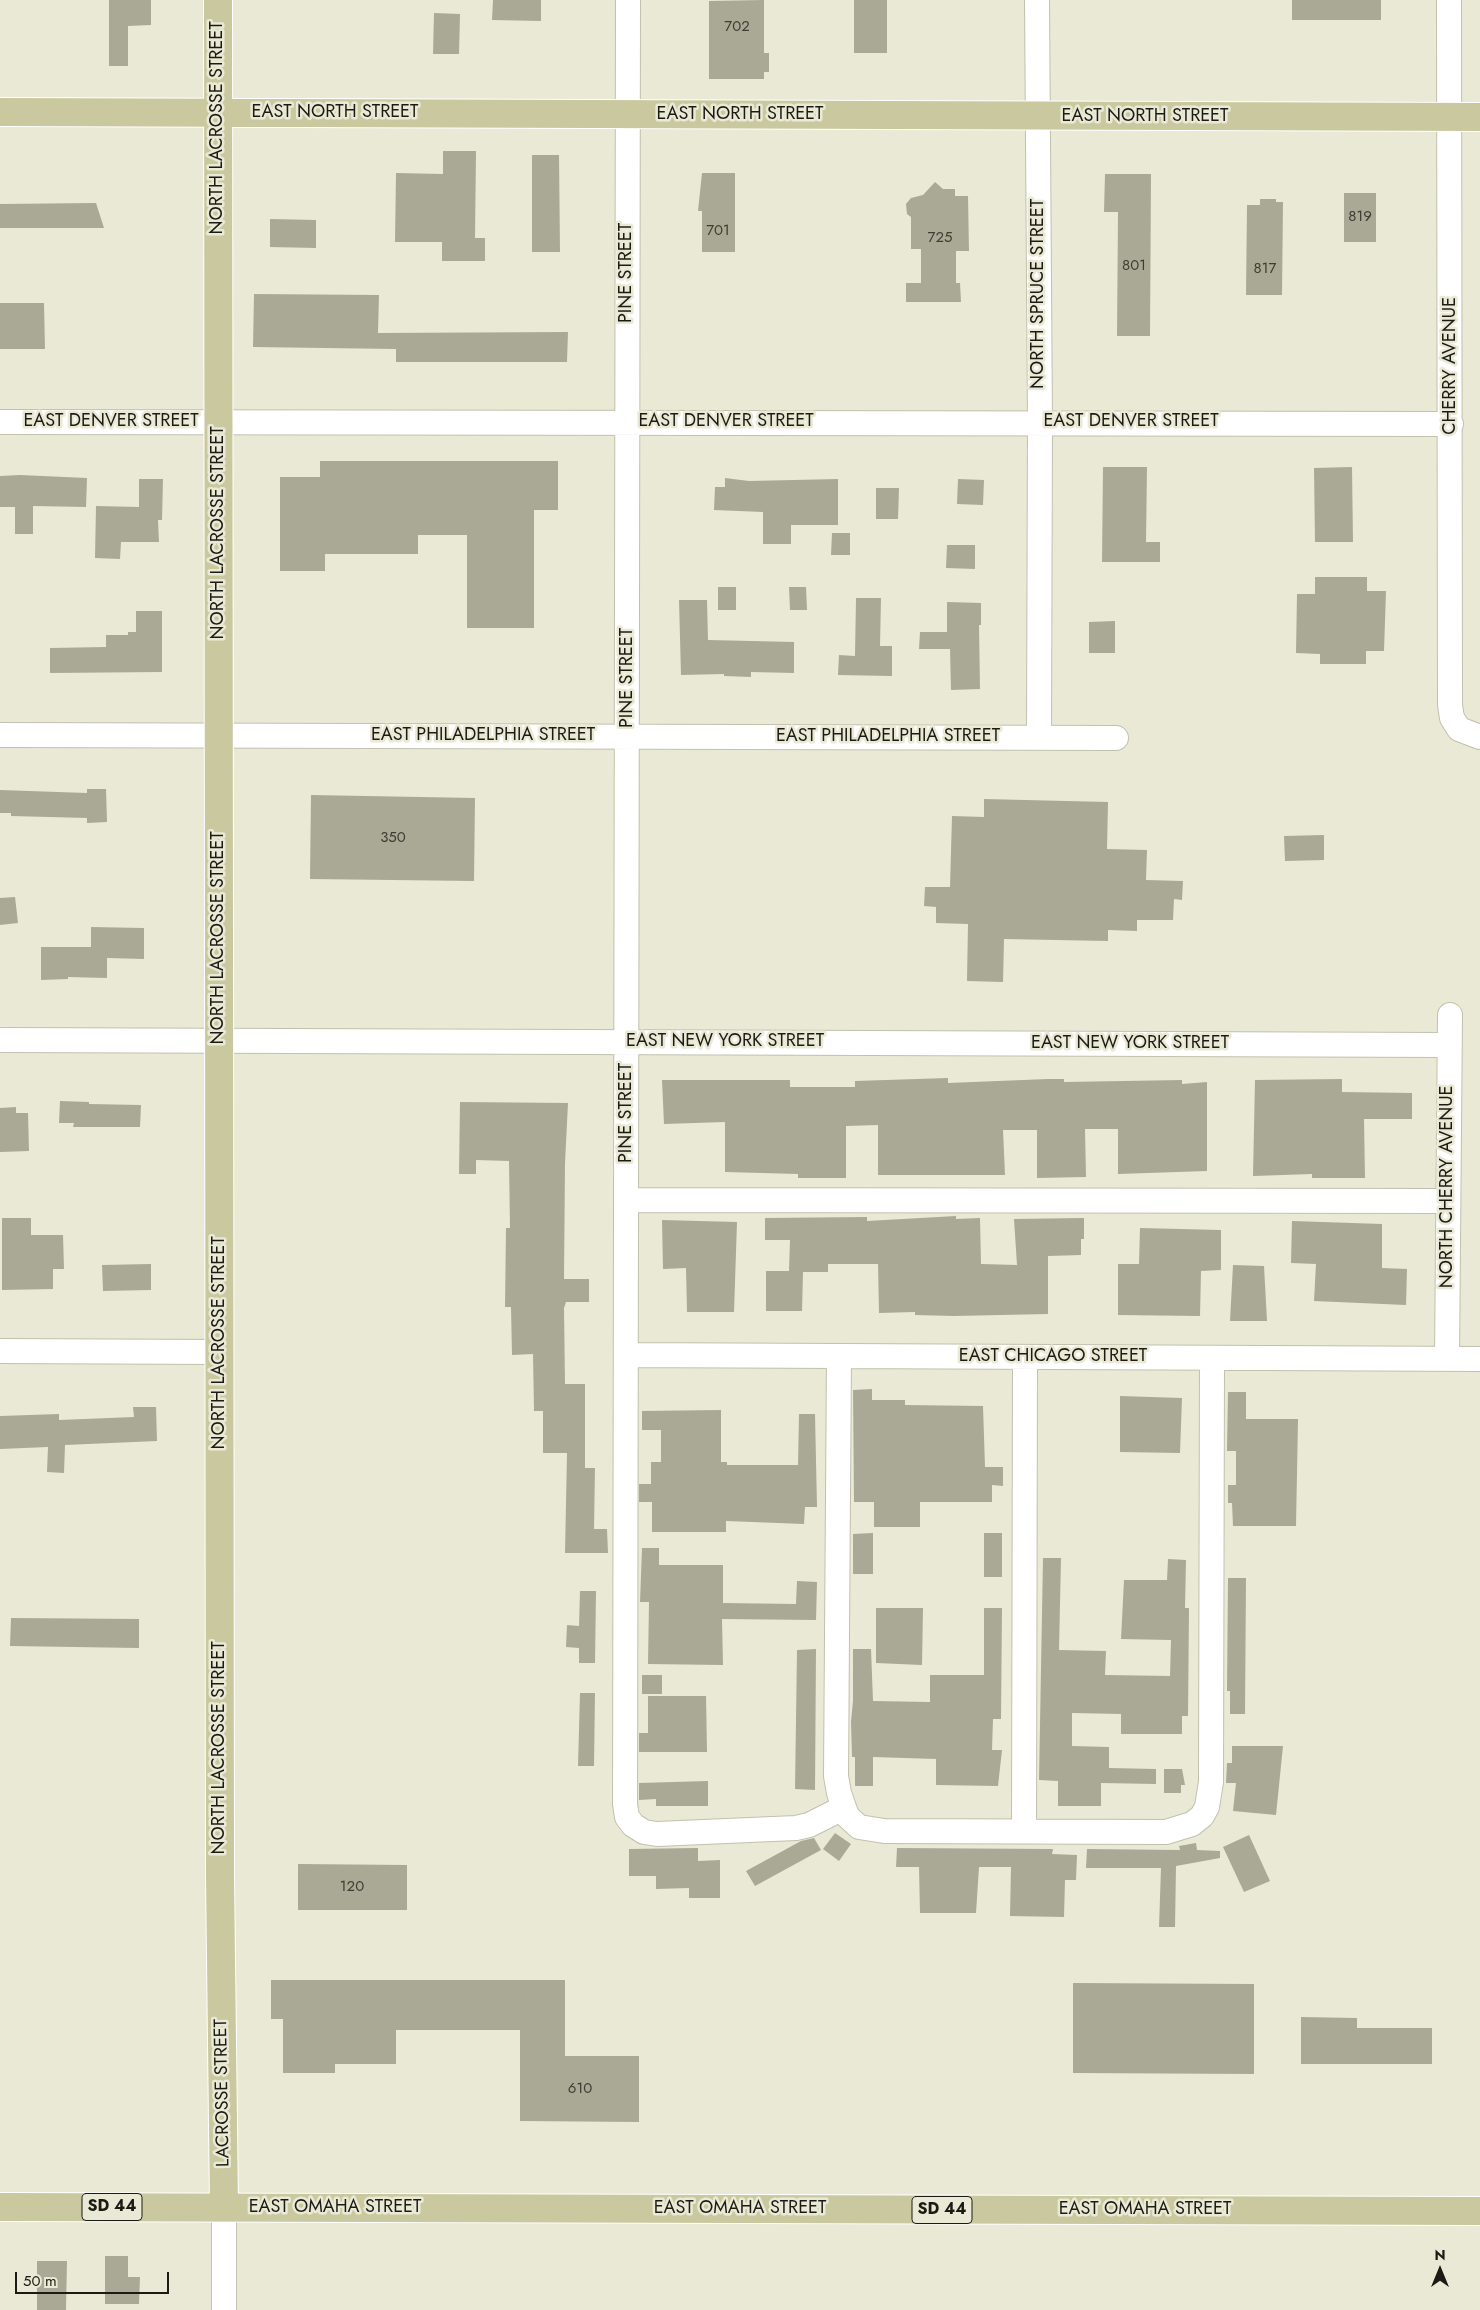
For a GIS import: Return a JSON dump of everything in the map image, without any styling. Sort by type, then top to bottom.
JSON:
[{"type":"main road","name":"NORTH LACROSSE STREET","points":[[218,0],[220,1876]]},
{"type":"main road","name":"EAST NORTH STREET","points":[[0,112],[1480,118]]},
{"type":"main road","name":"LACROSSE STREET","points":[[220,1876],[224,2207]]},
{"type":"main road","name":"EAST OMAHA STREET","points":[[0,2207],[1480,2211]]},
{"type":"street","name":"PINE STREET","points":[[628,0],[625,1804],[627,1817],[633,1826],[644,1832],[657,1834],[778,1831],[809,1825],[843,1808]]},
{"type":"street","name":"NORTH SPRUCE STREET","points":[[1037,0],[1040,422],[1039,737]]},
{"type":"street","name":"CHERRY AVENUE","points":[[1450,0],[1450,705],[1452,718],[1470,733]]},
{"type":"street","name":"EAST DENVER STREET","points":[[0,422],[1451,424]]},
{"type":"street","name":"EAST PHILADELPHIA STREET","points":[[0,735],[1116,738]]},
{"type":"street","name":"NORTH CHERRY AVENUE","points":[[1447,1359],[1450,1016]]},
{"type":"street","name":"EAST NEW YORK STREET","points":[[0,1040],[219,1039],[1449,1045]]},
{"type":"street","points":[[627,1200],[1448,1201]]},
{"type":"street","points":[[0,1351],[220,1352]]},
{"type":"street","name":"EAST CHICAGO STREET","points":[[627,1355],[1480,1358]]},
{"type":"street","points":[[839,1356],[836,1776],[843,1808],[854,1823],[869,1830],[1166,1832],[1192,1824],[1207,1807],[1211,1782],[1212,1358]]},
{"type":"street","points":[[1024,1831],[1025,1357]]},
{"type":"street","name":"LACROSSE STREET","points":[[224,2207],[224,2310]]},
{"type":"building","points":[[109,0],[151,0],[151,25],[128,26],[128,66],[109,66]]},
{"type":"building","points":[[493,0],[541,0],[541,21],[492,20]]},
{"type":"building","points":[[764,0],[764,53],[769,53],[769,72],[764,72],[764,79],[709,79],[709,1]]},
{"type":"building","points":[[854,0],[887,0],[887,53],[854,53]]},
{"type":"building","points":[[1292,0],[1381,0],[1381,20],[1292,20]]},
{"type":"building","points":[[434,13],[460,14],[459,54],[433,54]]},
{"type":"building","points":[[443,151],[476,151],[475,238],[485,238],[485,261],[442,261],[442,242],[395,242],[396,173],[443,174]]},
{"type":"building","points":[[532,155],[559,155],[560,252],[532,252]]},
{"type":"building","points":[[702,173],[735,173],[735,252],[702,252],[702,211],[698,211]]},
{"type":"building","points":[[1105,174],[1151,174],[1150,336],[1117,336],[1118,212],[1104,212]]},
{"type":"building","points":[[935,182],[943,189],[955,189],[955,196],[968,196],[969,251],[956,251],[956,283],[960,283],[961,302],[906,302],[906,283],[921,283],[921,249],[911,249],[911,217],[907,214],[906,204],[911,198],[923,195]]},
{"type":"building","points":[[1344,193],[1376,193],[1376,242],[1344,242]]},
{"type":"building","points":[[1260,199],[1276,199],[1276,202],[1283,202],[1282,295],[1246,295],[1247,205],[1260,205]]},
{"type":"building","points":[[96,203],[104,228],[0,228],[0,204]]},
{"type":"building","points":[[270,219],[316,220],[316,248],[270,247]]},
{"type":"building","points":[[254,294],[379,295],[378,333],[568,332],[567,362],[396,362],[396,349],[253,347]]},
{"type":"building","points":[[0,303],[44,303],[45,349],[0,349]]},
{"type":"building","points":[[320,461],[558,461],[558,510],[534,510],[534,628],[467,628],[467,535],[418,535],[418,554],[325,554],[325,571],[280,571],[280,477],[320,477]]},
{"type":"building","points":[[1103,467],[1147,467],[1146,542],[1160,542],[1160,562],[1102,562]]},
{"type":"building","points":[[1352,467],[1353,542],[1315,542],[1314,468]]},
{"type":"building","points":[[0,476],[87,478],[86,507],[33,506],[33,534],[15,534],[15,507],[0,507]]},
{"type":"building","points":[[725,478],[749,481],[838,479],[838,525],[791,525],[791,544],[763,544],[763,512],[714,510],[715,487],[725,487]]},
{"type":"building","points":[[139,479],[163,479],[162,520],[158,520],[159,542],[121,542],[120,559],[95,558],[96,506],[139,507]]},
{"type":"building","points":[[958,479],[984,480],[983,505],[957,504]]},
{"type":"building","points":[[876,488],[899,488],[898,519],[876,519]]},
{"type":"building","points":[[832,533],[850,533],[850,555],[831,555]]},
{"type":"building","points":[[947,545],[975,545],[975,569],[946,568]]},
{"type":"building","points":[[1315,577],[1367,577],[1367,591],[1386,591],[1384,651],[1366,651],[1366,664],[1320,664],[1320,654],[1296,653],[1297,594],[1315,594]]},
{"type":"building","points":[[718,587],[736,587],[736,610],[718,610]]},
{"type":"building","points":[[789,587],[806,587],[807,610],[790,610]]},
{"type":"building","points":[[856,598],[881,598],[880,646],[892,646],[892,676],[838,675],[839,655],[855,656]]},
{"type":"building","points":[[679,600],[707,600],[708,640],[794,642],[794,673],[751,672],[751,677],[724,676],[724,674],[681,675]]},
{"type":"building","points":[[947,602],[981,603],[981,625],[979,625],[980,689],[951,690],[950,649],[919,649],[920,632],[947,632]]},
{"type":"building","points":[[136,611],[162,611],[162,672],[50,673],[50,648],[106,647],[106,635],[128,635],[128,632],[136,632]]},
{"type":"building","points":[[1115,621],[1115,653],[1089,653],[1089,622]]},
{"type":"building","points":[[87,789],[106,789],[107,822],[87,823],[87,818],[11,816],[11,813],[0,813],[0,790],[87,793]]},
{"type":"building","points":[[311,795],[475,798],[474,881],[310,879]]},
{"type":"building","points":[[984,799],[1108,802],[1107,849],[1147,850],[1146,880],[1183,881],[1182,900],[1174,899],[1173,920],[1137,920],[1137,931],[1108,930],[1108,941],[1004,939],[1003,982],[967,981],[968,924],[936,923],[936,907],[924,906],[925,887],[950,887],[952,816],[984,817]]},
{"type":"building","points":[[1324,835],[1324,860],[1285,861],[1284,836]]},
{"type":"building","points":[[15,897],[18,923],[0,925],[0,898]]},
{"type":"building","points":[[91,927],[144,928],[144,959],[107,958],[107,978],[68,977],[68,979],[41,980],[41,947],[91,947]]},
{"type":"building","points":[[948,1078],[948,1083],[1048,1079],[1064,1079],[1064,1082],[1182,1080],[1182,1084],[1207,1082],[1207,1171],[1118,1174],[1118,1129],[1085,1129],[1086,1177],[1037,1178],[1037,1130],[1003,1130],[1005,1175],[878,1175],[878,1125],[846,1126],[846,1178],[798,1178],[798,1174],[725,1172],[725,1122],[664,1124],[662,1080],[790,1080],[790,1087],[855,1087],[855,1081]]},
{"type":"building","points":[[1342,1079],[1342,1092],[1412,1093],[1412,1119],[1364,1119],[1365,1178],[1312,1178],[1312,1174],[1253,1176],[1255,1080]]},
{"type":"building","points":[[60,1101],[89,1102],[89,1104],[141,1105],[140,1127],[73,1127],[74,1123],[59,1123]]},
{"type":"building","points":[[460,1102],[568,1103],[565,1163],[564,1279],[589,1279],[589,1302],[566,1302],[564,1308],[565,1384],[585,1384],[585,1468],[595,1468],[594,1529],[607,1529],[608,1553],[565,1553],[567,1453],[543,1453],[543,1411],[534,1411],[533,1354],[512,1355],[511,1307],[505,1307],[506,1228],[510,1228],[509,1161],[476,1160],[476,1174],[459,1174]]},
{"type":"building","points":[[16,1107],[16,1113],[28,1113],[29,1151],[0,1152],[0,1108]]},
{"type":"building","points":[[956,1216],[956,1219],[980,1218],[981,1264],[1017,1265],[1014,1219],[1084,1218],[1084,1239],[1081,1239],[1081,1255],[1048,1256],[1048,1314],[954,1316],[915,1315],[915,1312],[879,1313],[878,1264],[828,1264],[828,1272],[803,1272],[802,1311],[766,1311],[766,1271],[789,1271],[790,1240],[765,1240],[765,1218],[867,1217],[867,1221]]},
{"type":"building","points":[[2,1218],[31,1218],[31,1235],[63,1235],[64,1269],[53,1269],[53,1289],[2,1290]]},
{"type":"building","points":[[662,1220],[737,1222],[734,1312],[687,1312],[686,1268],[663,1269]]},
{"type":"building","points":[[1292,1221],[1382,1224],[1382,1268],[1407,1269],[1406,1305],[1314,1301],[1316,1264],[1291,1263]]},
{"type":"building","points":[[1140,1228],[1221,1230],[1221,1270],[1201,1271],[1200,1316],[1118,1315],[1118,1264],[1139,1264]]},
{"type":"building","points":[[151,1264],[151,1290],[103,1291],[102,1265]]},
{"type":"building","points":[[1233,1265],[1264,1266],[1267,1321],[1230,1321]]},
{"type":"building","points":[[872,1389],[872,1400],[905,1400],[905,1405],[983,1406],[985,1467],[1003,1467],[1003,1486],[992,1485],[992,1502],[920,1502],[920,1527],[874,1527],[874,1502],[854,1502],[853,1390]]},
{"type":"building","points":[[1228,1392],[1246,1392],[1246,1419],[1298,1419],[1296,1526],[1233,1526],[1232,1503],[1228,1503],[1228,1485],[1236,1485],[1236,1451],[1227,1451]]},
{"type":"building","points":[[1120,1396],[1182,1398],[1180,1453],[1120,1452]]},
{"type":"building","points":[[133,1407],[156,1407],[157,1441],[65,1445],[64,1473],[47,1472],[48,1447],[0,1449],[0,1416],[59,1414],[59,1420],[134,1417]]},
{"type":"building","points":[[721,1410],[721,1462],[727,1462],[727,1465],[798,1465],[799,1414],[815,1414],[817,1507],[805,1507],[804,1524],[726,1521],[726,1532],[652,1532],[652,1502],[639,1502],[639,1484],[651,1484],[651,1462],[661,1462],[661,1430],[642,1430],[642,1411]]},
{"type":"building","points":[[873,1533],[873,1574],[853,1574],[853,1534]]},
{"type":"building","points":[[984,1533],[1002,1533],[1002,1577],[984,1577]]},
{"type":"building","points":[[642,1548],[659,1548],[659,1565],[723,1565],[723,1603],[796,1604],[797,1581],[817,1582],[816,1620],[722,1619],[723,1665],[648,1664],[649,1602],[640,1602]]},
{"type":"building","points":[[1043,1558],[1061,1558],[1059,1650],[1106,1651],[1105,1675],[1170,1676],[1171,1640],[1121,1639],[1124,1580],[1167,1580],[1168,1559],[1186,1560],[1185,1608],[1189,1608],[1188,1716],[1182,1716],[1182,1734],[1121,1734],[1121,1714],[1072,1713],[1072,1746],[1109,1747],[1109,1768],[1156,1769],[1156,1784],[1101,1783],[1101,1806],[1058,1806],[1058,1781],[1039,1780]]},
{"type":"building","points":[[1228,1578],[1246,1578],[1245,1714],[1230,1714],[1230,1691],[1227,1691]]},
{"type":"building","points":[[580,1591],[596,1591],[595,1663],[579,1663],[579,1648],[566,1647],[567,1625],[579,1626]]},
{"type":"building","points":[[876,1608],[923,1608],[922,1665],[876,1663]]},
{"type":"building","points":[[984,1608],[1002,1608],[1001,1719],[993,1719],[992,1750],[1002,1750],[998,1786],[936,1785],[936,1759],[873,1757],[873,1786],[855,1786],[855,1757],[852,1757],[851,1722],[853,1649],[871,1649],[873,1701],[930,1702],[930,1675],[984,1675]]},
{"type":"building","points":[[11,1618],[139,1619],[139,1648],[10,1646]]},
{"type":"building","points":[[816,1649],[815,1790],[795,1789],[797,1650]]},
{"type":"building","points":[[642,1675],[662,1675],[662,1694],[642,1694]]},
{"type":"building","points":[[580,1693],[595,1693],[594,1766],[578,1766]]},
{"type":"building","points":[[648,1696],[706,1696],[707,1752],[639,1752],[639,1733],[648,1733]]},
{"type":"building","points":[[1232,1746],[1283,1746],[1276,1815],[1233,1811],[1236,1783],[1226,1783],[1227,1763],[1232,1763]]},
{"type":"building","points":[[1164,1769],[1182,1769],[1185,1785],[1181,1785],[1181,1793],[1164,1793]]},
{"type":"building","points":[[708,1781],[708,1806],[656,1806],[656,1799],[639,1800],[639,1783]]},
{"type":"building","points":[[835,1833],[851,1844],[839,1861],[823,1849]]},
{"type":"building","points":[[1249,1835],[1270,1881],[1244,1892],[1223,1847]]},
{"type":"building","points":[[814,1838],[821,1850],[755,1886],[746,1871],[801,1841]]},
{"type":"building","points":[[1196,1843],[1197,1850],[1220,1851],[1220,1858],[1176,1866],[1175,1927],[1159,1927],[1161,1868],[1086,1868],[1087,1849],[1180,1850],[1179,1846]]},
{"type":"building","points":[[698,1848],[698,1861],[720,1860],[720,1898],[689,1898],[689,1888],[656,1889],[656,1876],[629,1876],[629,1849]]},
{"type":"building","points":[[897,1848],[1053,1849],[1052,1854],[1077,1855],[1076,1880],[1065,1880],[1064,1917],[1010,1916],[1011,1867],[979,1867],[976,1913],[920,1913],[919,1867],[896,1867]]},
{"type":"building","points":[[298,1864],[407,1865],[407,1910],[298,1910]]},
{"type":"building","points":[[271,1980],[565,1980],[565,2056],[639,2056],[639,2122],[520,2121],[520,2030],[396,2030],[396,2064],[335,2064],[335,2073],[283,2073],[283,2019],[271,2019]]},
{"type":"building","points":[[1073,1983],[1254,1984],[1254,2074],[1073,2073]]},
{"type":"building","points":[[1301,2017],[1357,2018],[1357,2028],[1432,2028],[1432,2064],[1301,2064]]},
{"type":"building","points":[[105,2256],[128,2256],[128,2277],[140,2277],[139,2304],[105,2304]]},
{"type":"building","points":[[37,2261],[67,2261],[66,2310],[37,2310]]}]
